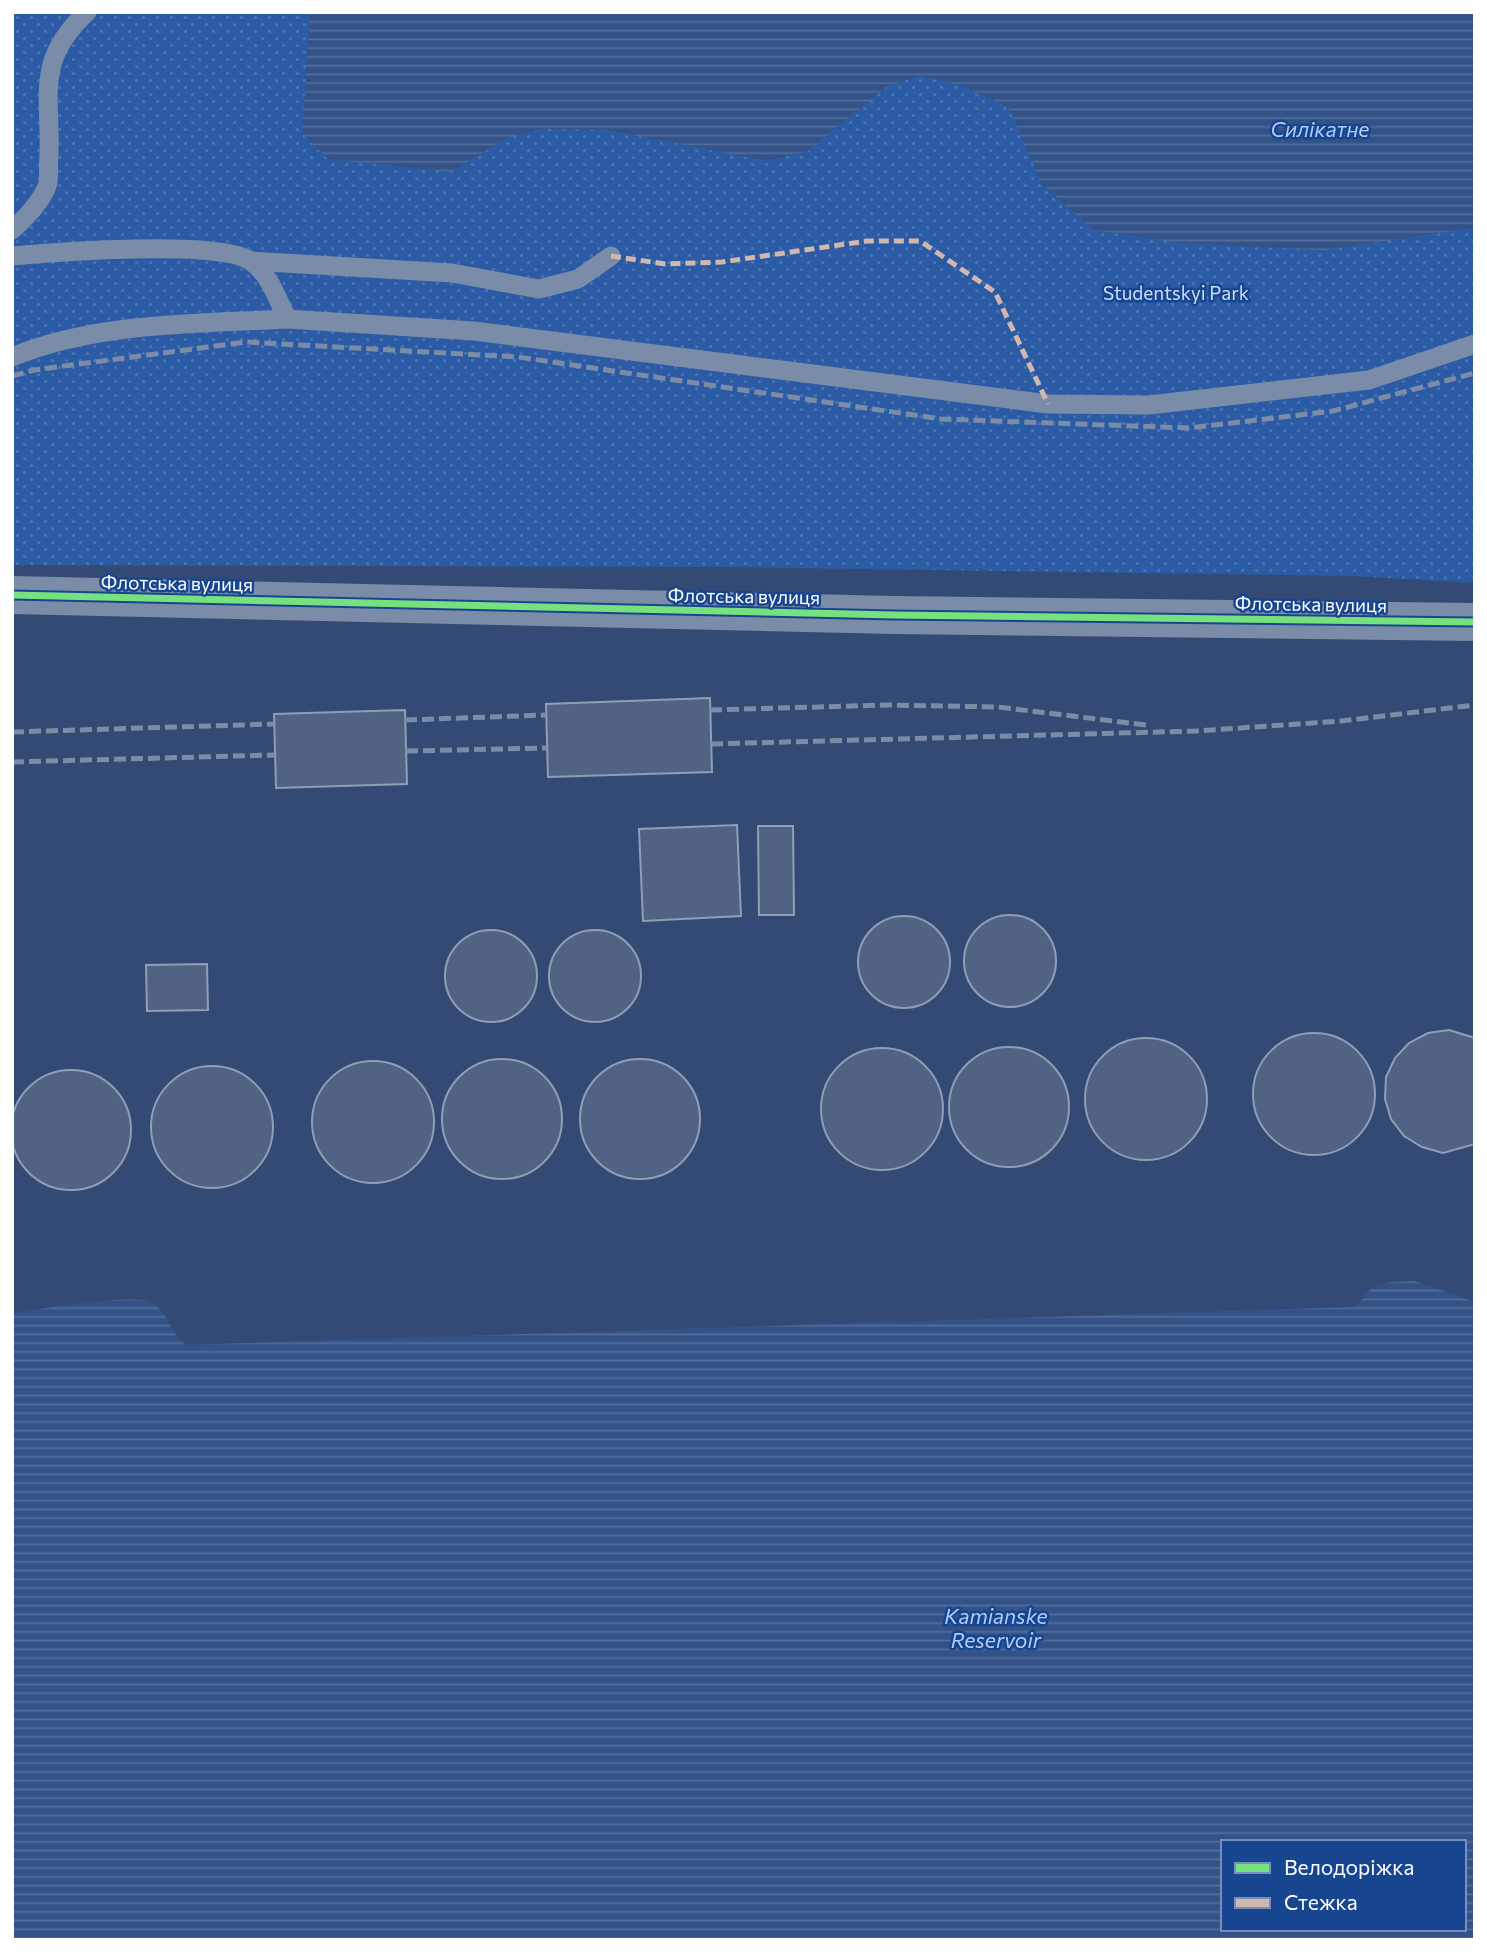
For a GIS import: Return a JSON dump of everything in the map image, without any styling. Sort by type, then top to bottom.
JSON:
[{"type":"street","name":"Флотська вулиця","points":[[12,596],[894,615],[1475,622]]},
{"type":"lane","points":[[12,230],[24,220],[47,185],[49,135],[46,92],[51,61],[69,29],[87,12]]},
{"type":"lane","points":[[12,257],[132,250],[227,251],[251,261],[452,273],[539,289],[578,279],[611,256]]},
{"type":"lane","points":[[251,261],[269,282],[287,319]]},
{"type":"lane","points":[[12,357],[46,344],[162,326],[287,319],[474,331],[1048,404],[1149,405],[1369,380],[1475,344]]},
{"type":"green space","name":"Studentskyi Park","points":[[12,12],[1475,12],[1475,583],[1354,576],[722,567],[12,565]]},
{"type":"water","name":"Силікатне","points":[[310,12],[1475,12],[1475,228],[1324,250],[1178,243],[1093,230],[1041,183],[1009,108],[963,86],[921,76],[889,85],[808,151],[766,161],[607,130],[542,129],[507,138],[451,172],[328,159],[302,134]]},
{"type":"water","name":"Kamianske Reservoir","points":[[1415,1281],[1475,1302],[1475,1940],[12,1940],[12,1313],[107,1301],[143,1300],[158,1308],[186,1345],[1352,1307],[1374,1287],[1391,1282]]},
{"type":"building","points":[[710,698],[712,772],[548,777],[546,704]]},
{"type":"building","points":[[405,710],[407,784],[276,788],[274,714]]},
{"type":"building","points":[[737,825],[741,916],[643,921],[639,829]]},
{"type":"building","points":[[758,826],[793,826],[794,915],[759,915]]},
{"type":"building","points":[[1001,915],[1019,915],[1036,922],[1049,935],[1056,952],[1056,970],[1049,987],[1036,1000],[1019,1007],[1001,1007],[984,1000],[971,987],[964,970],[964,952],[971,935],[984,922]]},
{"type":"building","points":[[895,916],[913,916],[930,923],[943,936],[950,953],[950,971],[943,988],[930,1001],[913,1008],[895,1008],[878,1001],[865,988],[858,971],[858,953],[865,936],[878,923]]},
{"type":"building","points":[[491,930],[509,933],[524,943],[534,958],[537,976],[534,994],[524,1009],[509,1019],[491,1022],[473,1019],[458,1009],[448,994],[445,976],[448,958],[458,943],[473,933]]},
{"type":"building","points":[[586,930],[604,930],[621,937],[634,950],[641,967],[641,985],[634,1002],[621,1015],[604,1022],[586,1022],[569,1015],[556,1002],[549,985],[549,967],[556,950],[569,937]]},
{"type":"building","points":[[207,964],[208,1010],[147,1011],[146,965]]},
{"type":"building","points":[[1449,1030],[1475,1038],[1475,1144],[1443,1153],[1422,1147],[1404,1136],[1391,1119],[1385,1099],[1386,1077],[1395,1058],[1409,1043],[1428,1033]]},
{"type":"building","points":[[1314,1033],[1337,1038],[1357,1051],[1370,1071],[1375,1094],[1370,1117],[1357,1137],[1337,1150],[1314,1155],[1291,1150],[1271,1137],[1258,1117],[1253,1094],[1258,1071],[1271,1051],[1291,1038]]},
{"type":"building","points":[[1146,1038],[1169,1043],[1189,1056],[1202,1076],[1207,1099],[1202,1122],[1189,1142],[1169,1155],[1146,1160],[1123,1155],[1103,1142],[1090,1122],[1085,1099],[1090,1076],[1103,1056],[1123,1043]]},
{"type":"building","points":[[1009,1047],[1032,1051],[1052,1064],[1065,1084],[1069,1107],[1065,1130],[1052,1150],[1032,1163],[1009,1167],[986,1163],[966,1150],[953,1130],[949,1107],[953,1084],[966,1064],[986,1051]]},
{"type":"building","points":[[882,1048],[905,1053],[925,1066],[938,1086],[943,1109],[938,1132],[925,1152],[905,1165],[882,1170],[859,1165],[839,1152],[826,1132],[821,1109],[826,1086],[839,1066],[859,1053]]},
{"type":"building","points":[[502,1059],[525,1063],[545,1076],[558,1096],[562,1119],[558,1142],[545,1162],[525,1175],[502,1179],[479,1175],[459,1162],[446,1142],[442,1119],[446,1096],[459,1076],[479,1063]]},
{"type":"building","points":[[640,1059],[663,1063],[683,1076],[696,1096],[700,1119],[696,1142],[683,1162],[663,1175],[640,1179],[617,1175],[597,1162],[584,1142],[580,1119],[584,1096],[597,1076],[617,1063]]},
{"type":"building","points":[[373,1061],[396,1066],[416,1079],[429,1099],[434,1122],[429,1145],[416,1165],[396,1178],[373,1183],[350,1178],[330,1165],[317,1145],[312,1122],[317,1099],[330,1079],[350,1066]]},
{"type":"building","points":[[212,1066],[235,1071],[255,1084],[268,1104],[273,1127],[268,1150],[255,1170],[235,1183],[212,1188],[189,1183],[169,1170],[156,1150],[151,1127],[156,1104],[169,1084],[189,1071]]},
{"type":"building","points":[[71,1070],[94,1074],[114,1087],[127,1107],[131,1130],[127,1153],[114,1173],[94,1186],[71,1190],[48,1186],[28,1173],[15,1153],[11,1130],[15,1107],[28,1087],[48,1074]]},
{"type":"railway","points":[[12,376],[34,370],[246,342],[518,357],[941,419],[1189,428],[1333,411],[1475,373]]},
{"type":"railway","points":[[710,710],[888,705],[998,707],[1146,725]]},
{"type":"railway","points":[[711,744],[1197,731],[1341,721],[1475,705]]},
{"type":"railway","points":[[405,720],[546,715]]},
{"type":"railway","points":[[12,732],[274,724]]},
{"type":"railway","points":[[406,751],[547,748]]},
{"type":"railway","points":[[12,762],[275,755]]},
{"type":"marked path","points":[[611,256],[665,264],[722,262],[867,241],[920,241],[995,292],[1048,404]]},
{"type":"cycle path","points":[[12,595],[894,615],[1475,622]]}]
